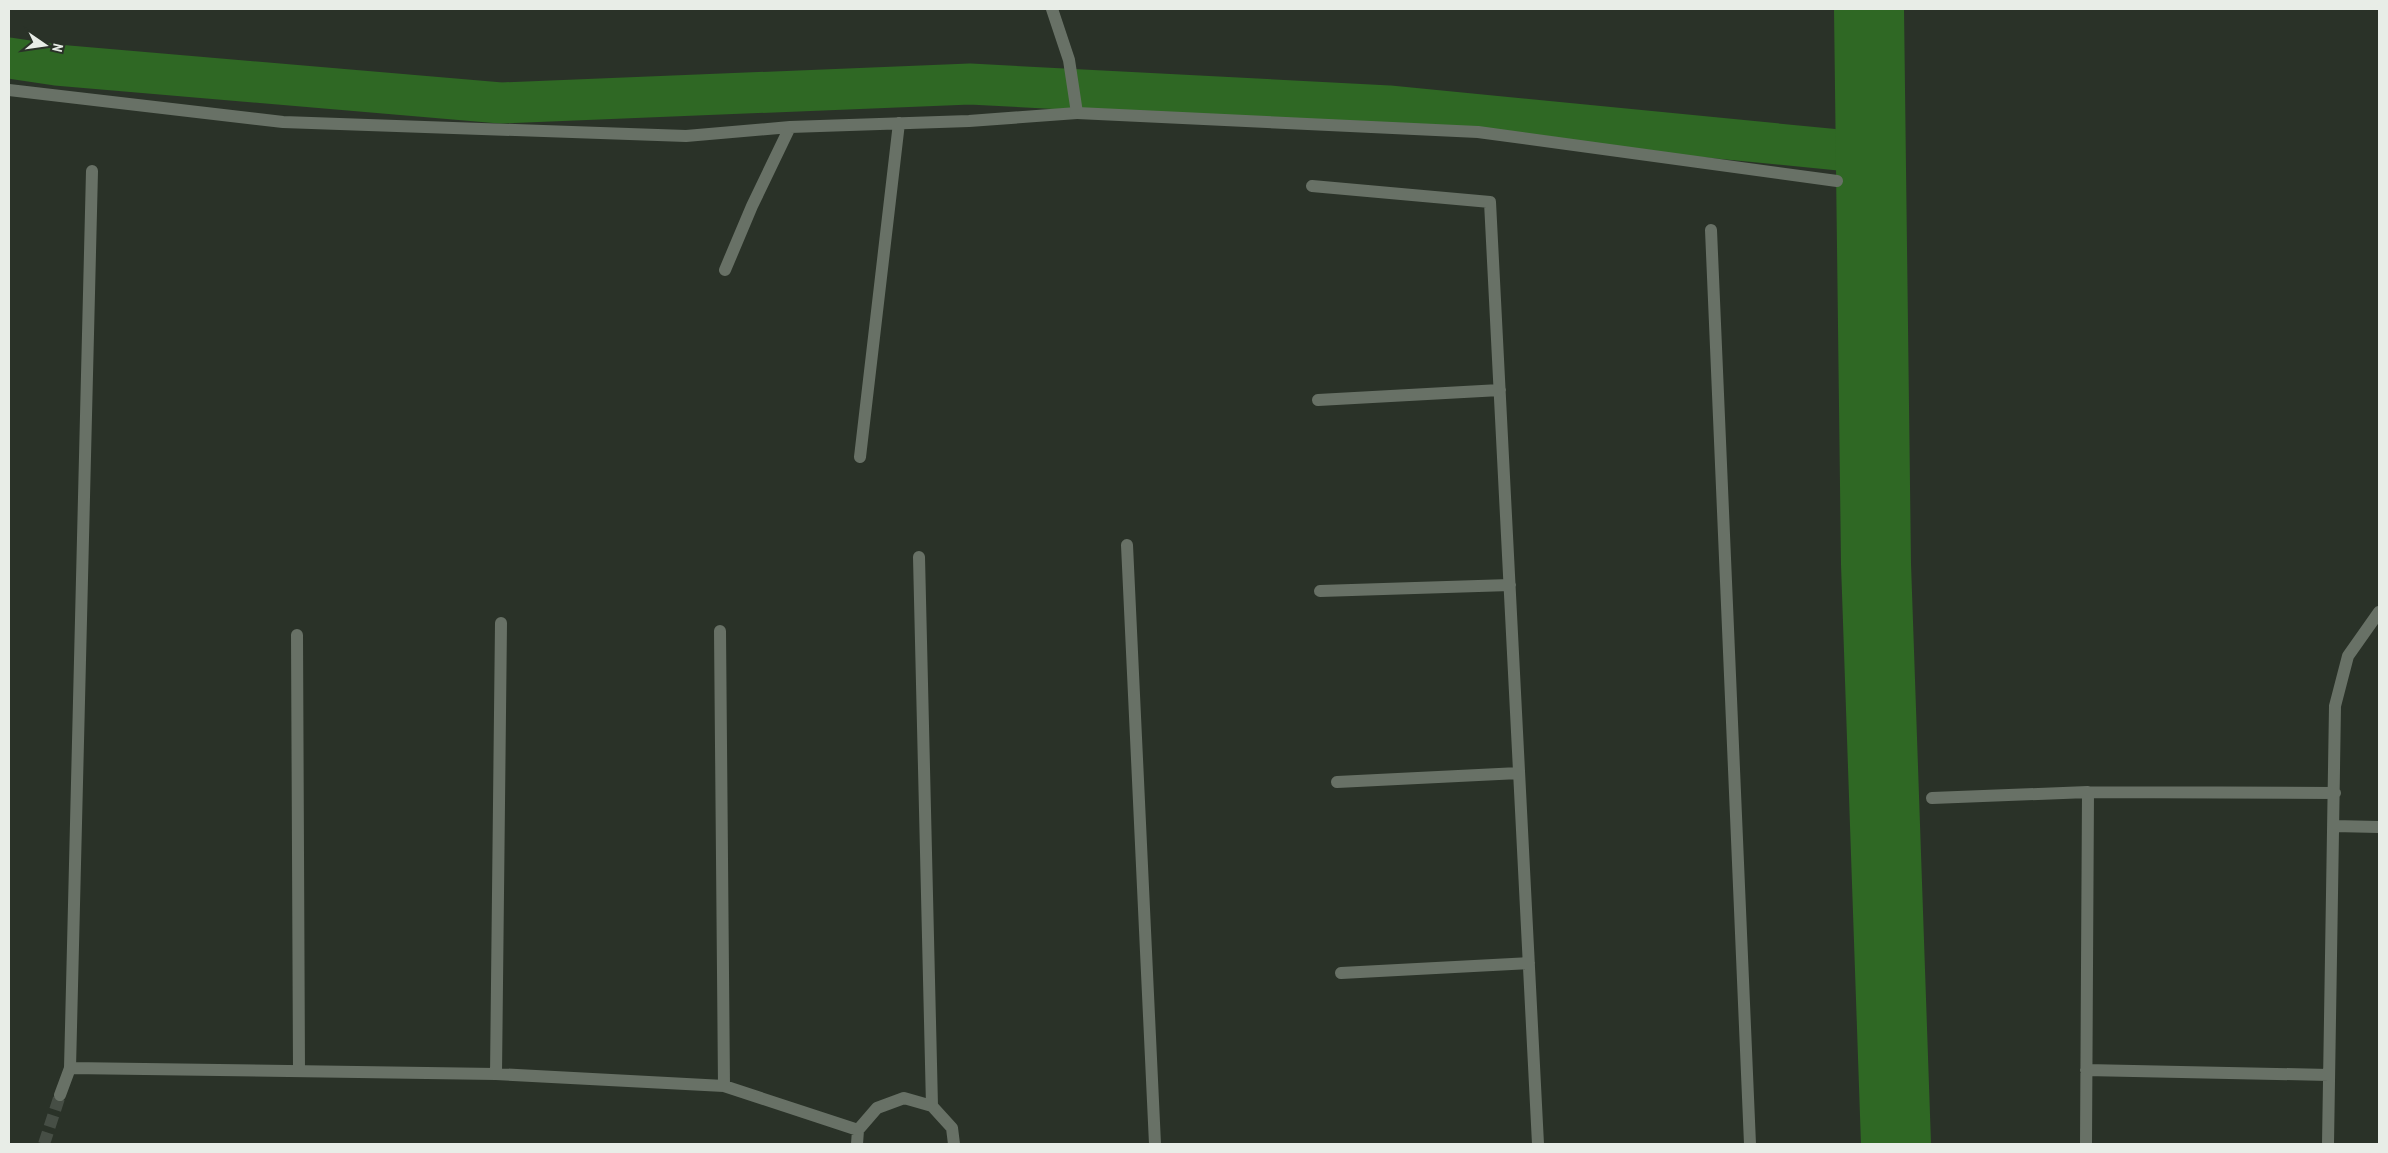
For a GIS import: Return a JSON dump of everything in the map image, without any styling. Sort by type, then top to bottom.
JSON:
[{"type":"street","points":[[1052,9],[1069,60],[1076,108]]},
{"type":"street","points":[[9,90],[283,122],[686,136],[790,127],[969,121],[1076,108],[1478,132],[1837,181]]},
{"type":"street","points":[[860,457],[899,123]]},
{"type":"street","points":[[725,270],[752,206],[790,127]]},
{"type":"street","points":[[60,1095],[70,1068],[92,171]]},
{"type":"street","points":[[1312,186],[1490,202],[1538,1144]]},
{"type":"street","points":[[1711,230],[1750,1144]]},
{"type":"street","points":[[1318,400],[1500,390]]},
{"type":"street","points":[[1127,545],[1155,1144]]},
{"type":"street","points":[[919,556],[932,1106]]},
{"type":"street","points":[[1320,591],[1510,585]]},
{"type":"street","points":[[2328,1144],[2335,706],[2348,656],[2379,612]]},
{"type":"street","points":[[496,1074],[501,623]]},
{"type":"street","points":[[720,631],[724,1086]]},
{"type":"street","points":[[297,635],[299,1071]]},
{"type":"street","points":[[1337,782],[1519,773]]},
{"type":"street","points":[[1932,798],[2088,792],[2335,793]]},
{"type":"street","points":[[2086,1144],[2088,792]]},
{"type":"street","points":[[2334,826],[2379,827]]},
{"type":"street","points":[[1341,974],[1529,963]]},
{"type":"street","points":[[70,1068],[496,1074],[724,1086],[858,1130]]},
{"type":"street","points":[[2086,1070],[2330,1075]]},
{"type":"street","points":[[857,1144],[858,1130],[877,1108],[904,1098],[932,1106],[952,1128],[954,1144]]},
{"type":"waterway","points":[[1869,9],[1876,564],[1896,1144]]},
{"type":"waterway","points":[[9,58],[56,65],[501,103],[970,84],[1389,106],[1870,153]]},
{"type":"tunnel","points":[[44,1144],[60,1095]]}]
